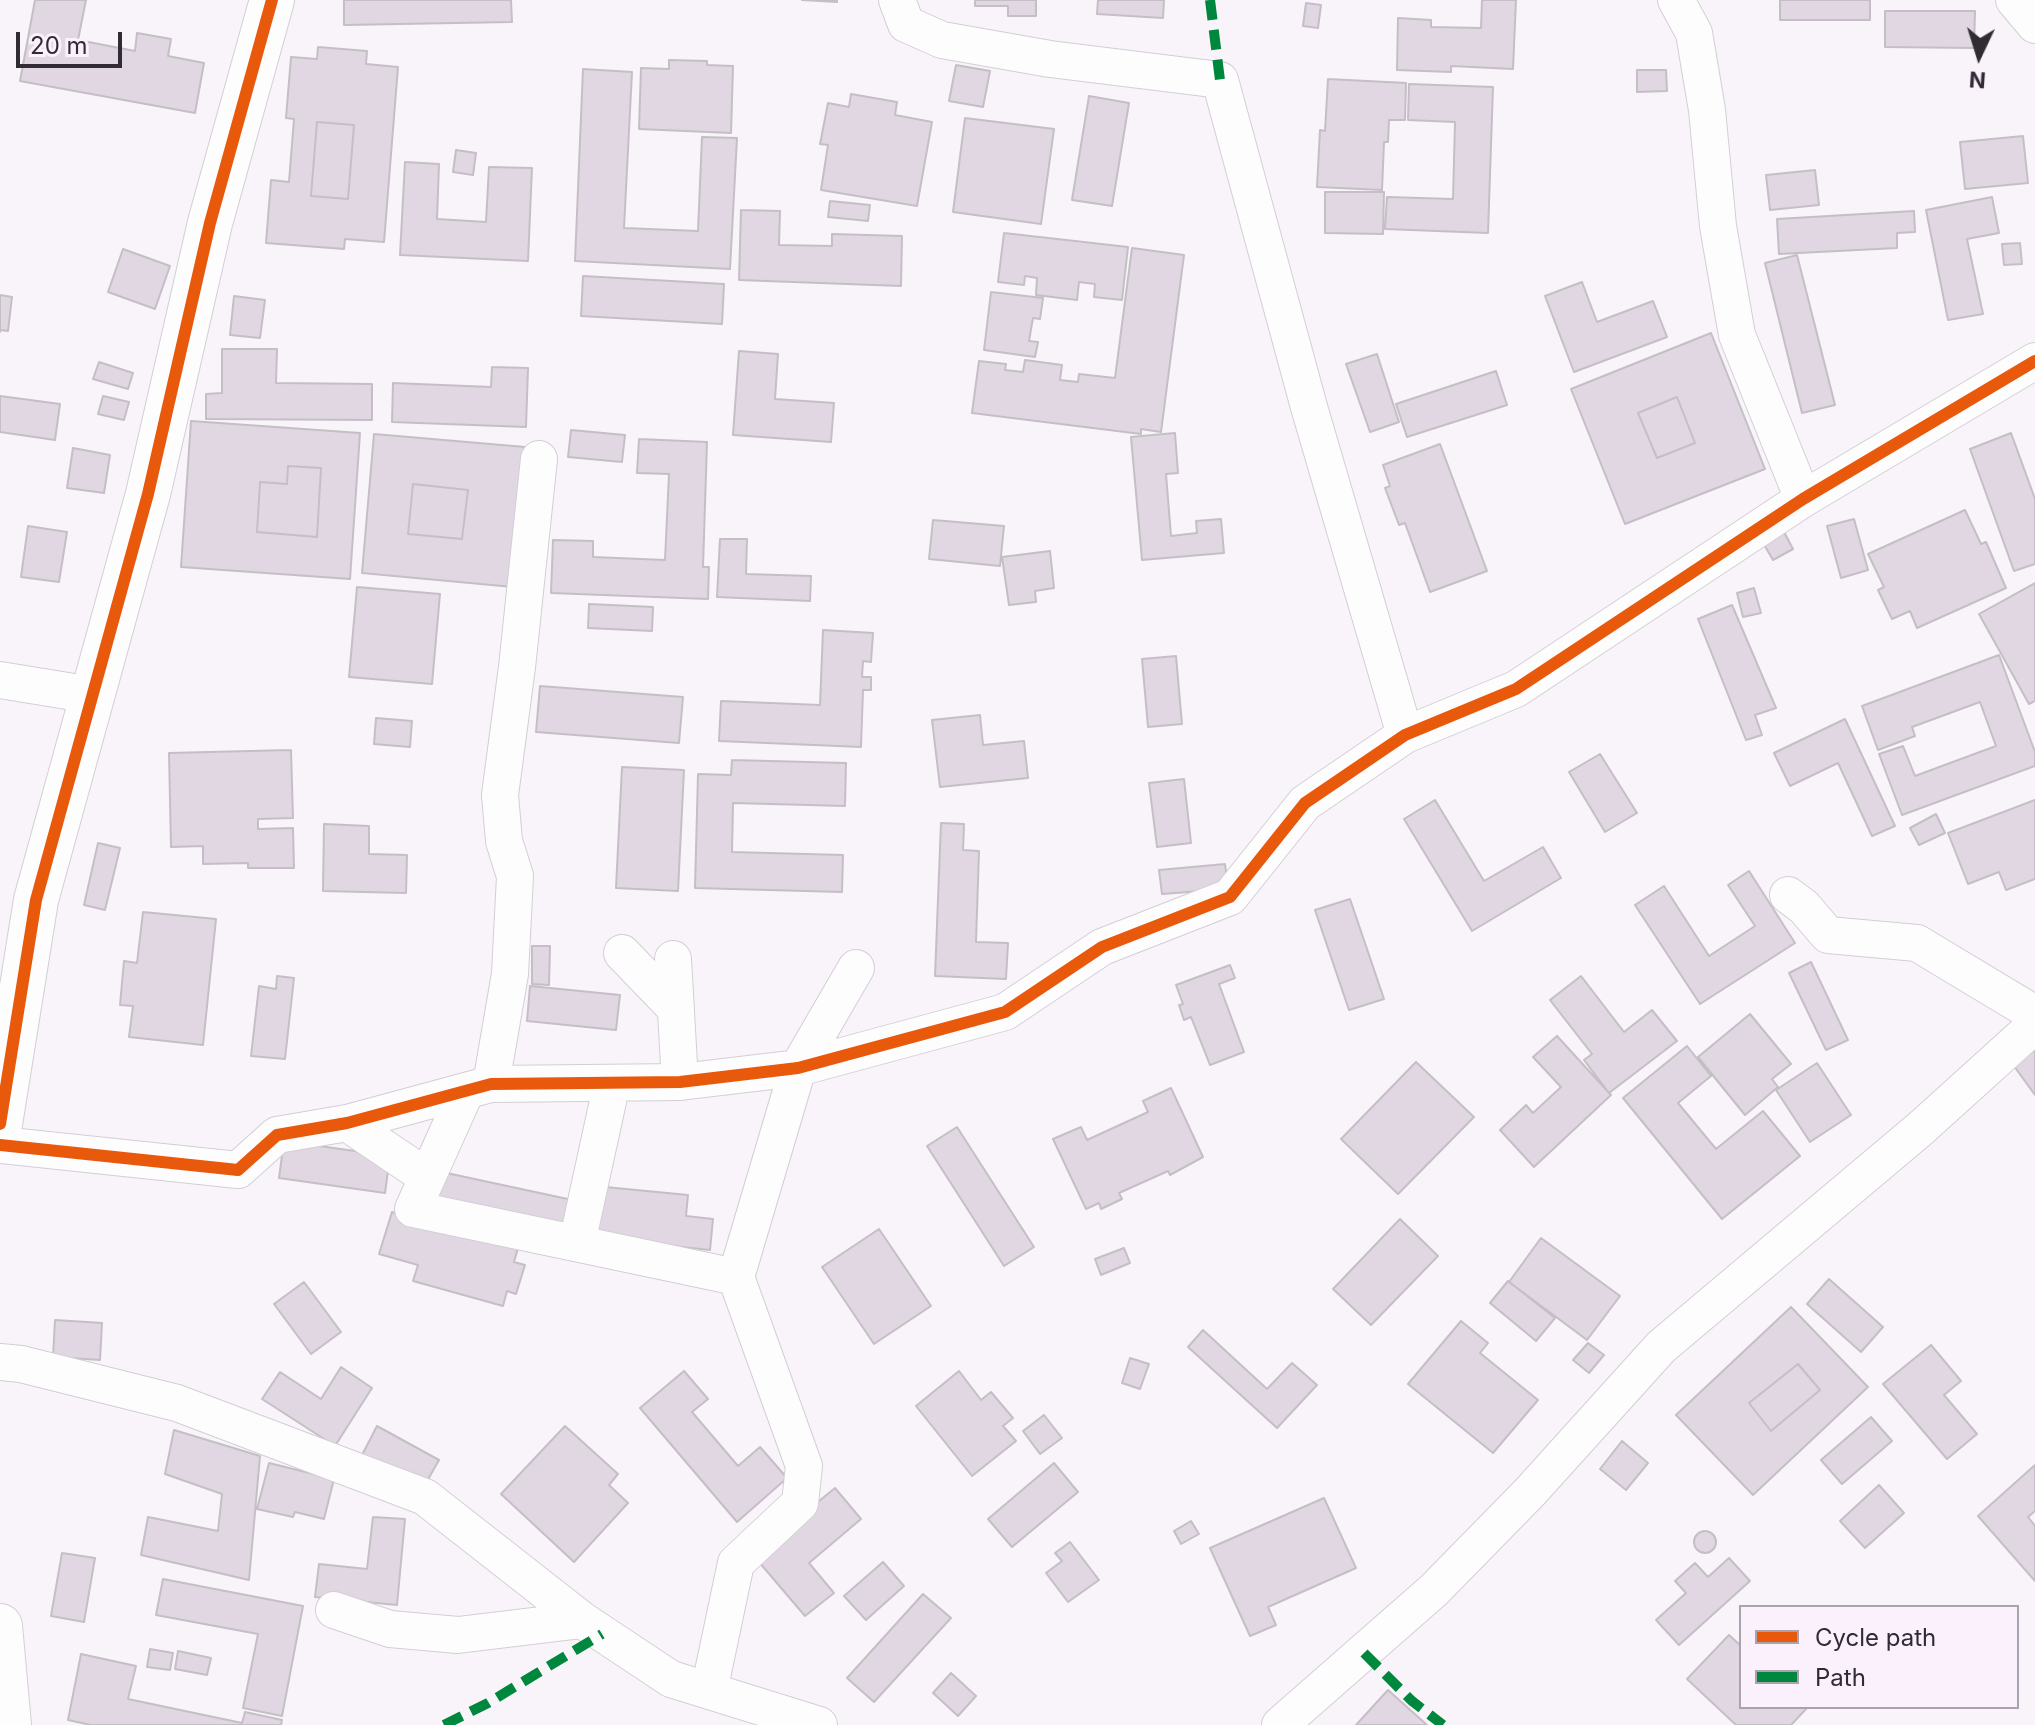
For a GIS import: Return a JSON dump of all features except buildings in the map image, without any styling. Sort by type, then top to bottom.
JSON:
[{"type":"street","points":[[0,1124],[36,900],[148,494],[210,223],[272,0]]},
{"type":"street","points":[[897,0],[906,24],[942,40],[1050,59],[1220,80],[1309,407],[1405,735]]},
{"type":"street","points":[[1676,0],[1694,33],[1707,110],[1718,226],[1737,335],[1803,499]]},
{"type":"street","points":[[2014,0],[2035,25]]},
{"type":"street","points":[[0,1145],[238,1170],[277,1135],[347,1123],[478,1088],[680,1082],[798,1068],[1005,1012],[1102,947],[1230,897],[1305,803],[1405,735],[1516,689],[1803,499],[2035,361]]},
{"type":"street","points":[[539,459],[500,795],[504,841],[515,876],[510,974],[478,1088],[427,1177],[413,1209],[736,1277]]},
{"type":"street","points":[[0,680],[92,695]]},
{"type":"street","points":[[1788,895],[1804,907],[1828,935],[1917,943],[2035,1014]]},
{"type":"street","points":[[622,953],[676,1009]]},
{"type":"street","points":[[673,959],[680,1082]]},
{"type":"street","points":[[709,1691],[736,1563],[800,1503],[804,1466],[736,1277],[798,1068],[856,968]]},
{"type":"street","points":[[1280,1725],[1434,1590],[1530,1492],[1661,1347],[1920,1129],[2035,1025]]},
{"type":"street","points":[[577,1243],[612,1083]]},
{"type":"street","points":[[347,1123],[427,1177]]},
{"type":"street","points":[[0,1362],[21,1364],[177,1403],[425,1497],[582,1620],[671,1679],[819,1725]]},
{"type":"street","points":[[334,1610],[390,1629],[458,1635],[582,1620]]},
{"type":"street","points":[[0,1626],[9,1725]]},
{"type":"marked path","points":[[1210,0],[1220,80]]},
{"type":"marked path","points":[[444,1725],[488,1703],[602,1634]]},
{"type":"marked path","points":[[1364,1653],[1412,1701],[1443,1725]]},
{"type":"cycle path","points":[[0,1124],[36,900],[148,494],[210,223],[272,0]]},
{"type":"cycle path","points":[[0,1145],[238,1170],[277,1135],[347,1123],[491,1084],[680,1082],[798,1068],[1005,1012],[1102,947],[1230,897],[1305,803],[1405,735],[1516,689],[1803,499],[2035,361]]}]
